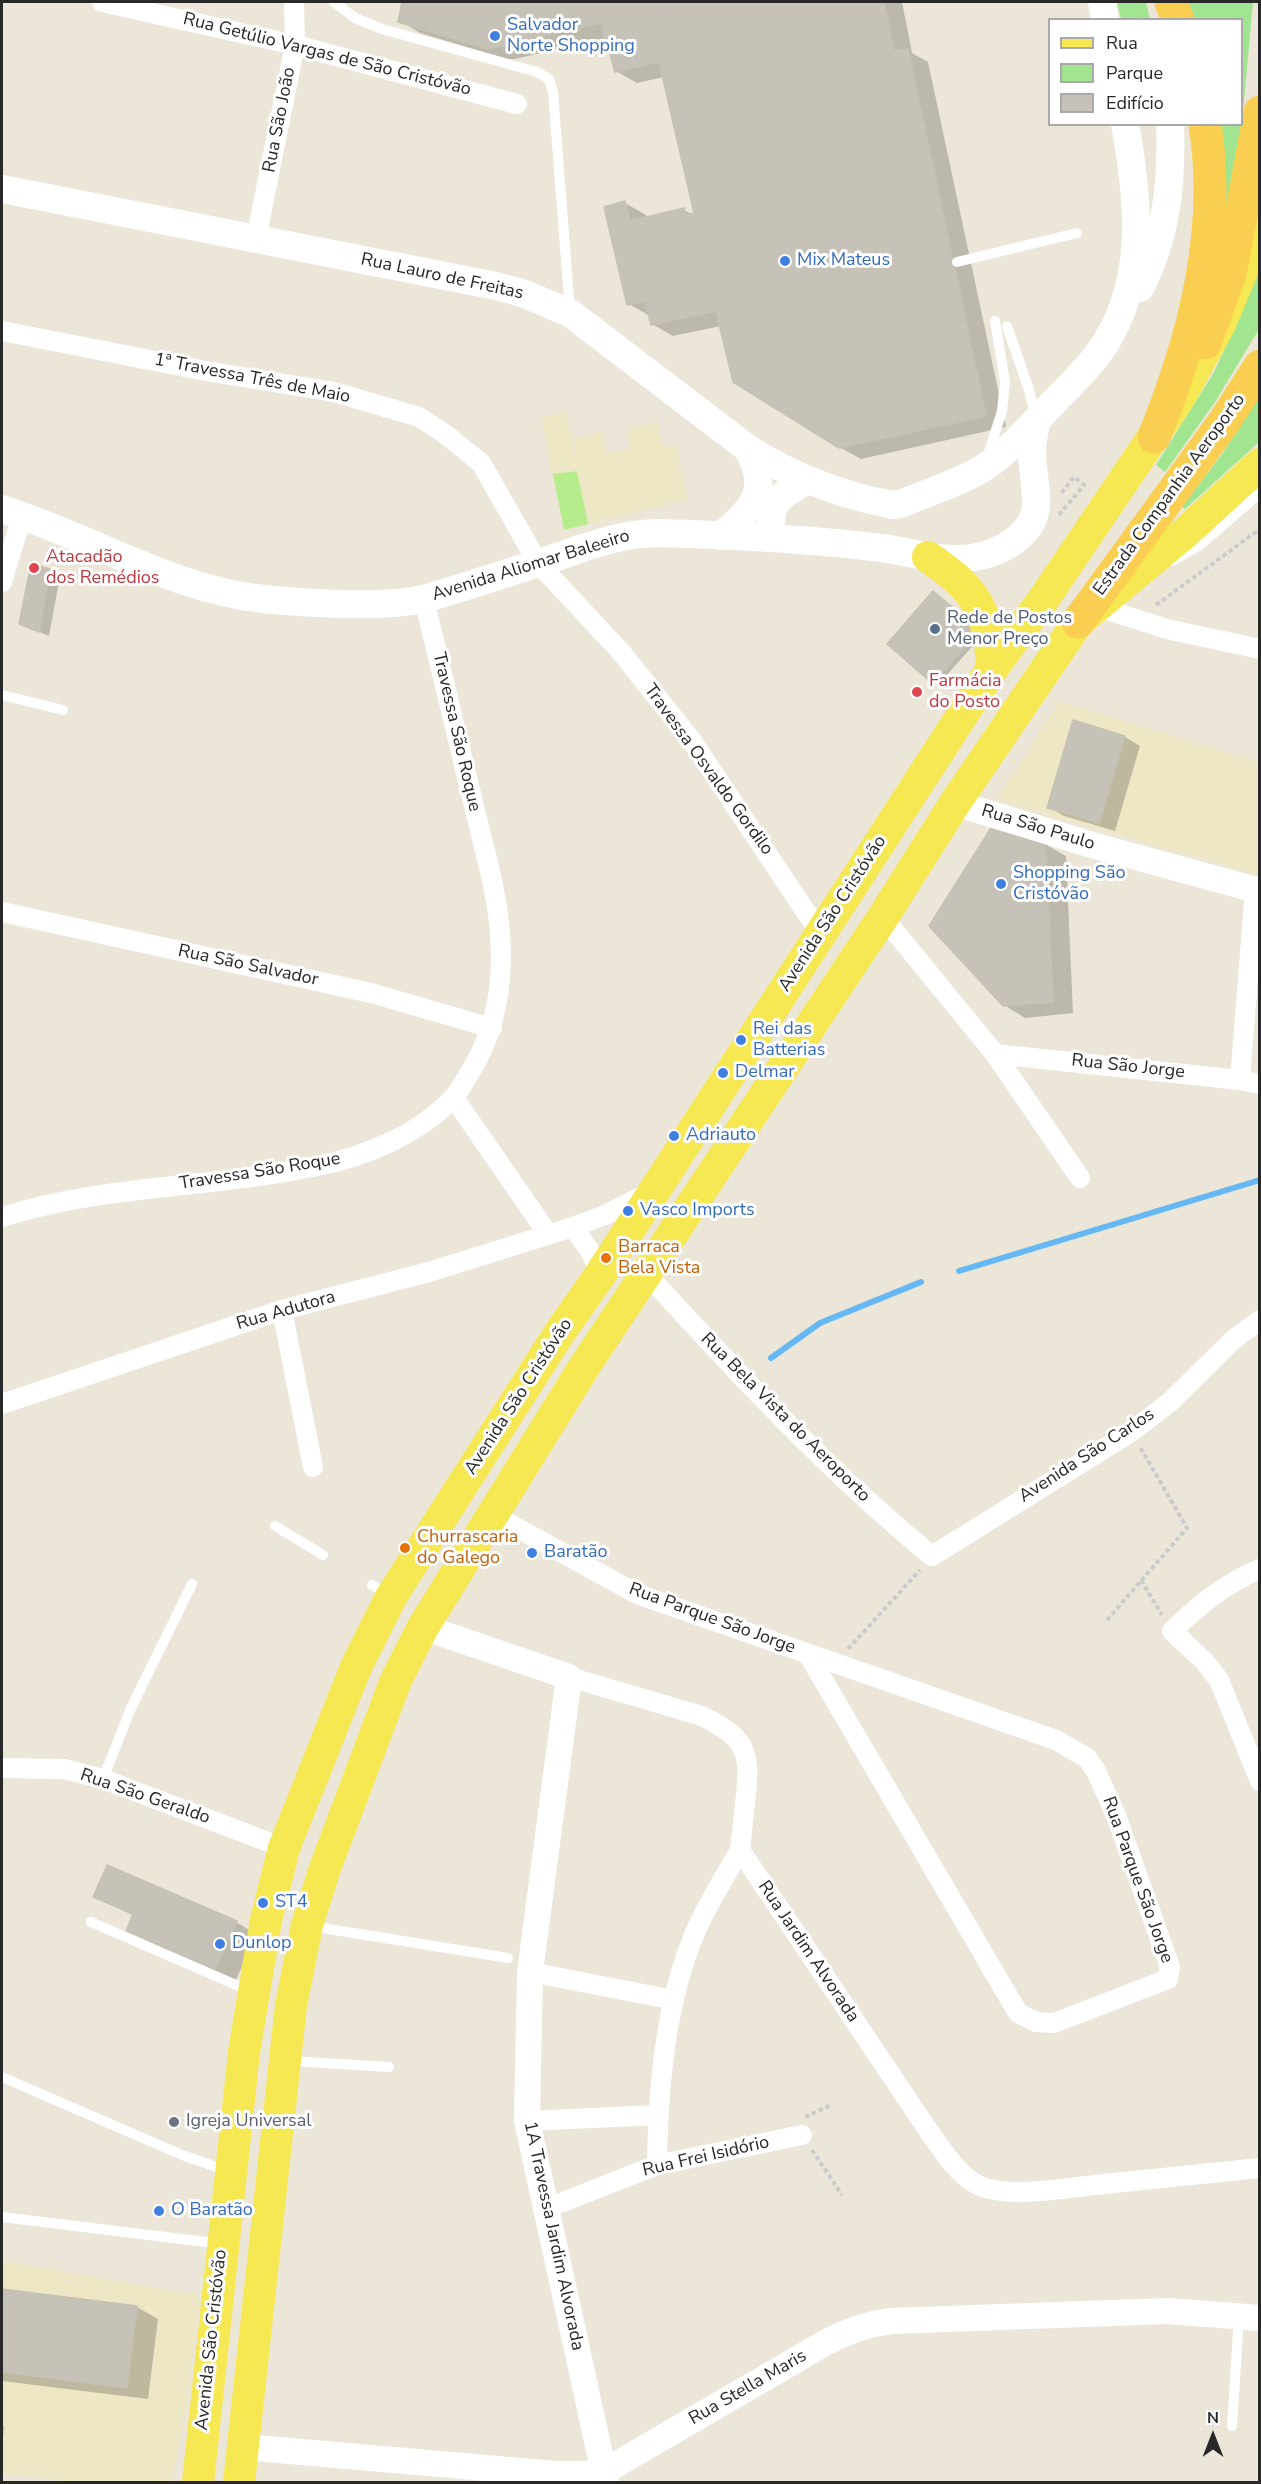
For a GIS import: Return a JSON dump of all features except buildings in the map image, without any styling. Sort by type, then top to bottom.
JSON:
[{"type":"highway","points":[[1171,2],[1177,18]]},
{"type":"highway","points":[[1195,369],[1230,274],[1260,112]]},
{"type":"highway","points":[[1154,437],[1174,385],[1205,269],[1210,235],[1211,198],[1205,126]]},
{"type":"highway","name":"Estrada Companhia Aeroporto","points":[[1097,606],[1260,366]]},
{"type":"main road","points":[[1102,2],[1105,18]]},
{"type":"main road","points":[[1159,2],[1162,18]]},
{"type":"main road","points":[[1108,338],[1126,301],[1135,250],[1136,198],[1125,126]]},
{"type":"main road","points":[[980,469],[1002,454],[1081,375],[1141,287],[1162,232],[1170,180],[1170,126]]},
{"type":"main road","name":"Rua Lauro de Freitas","points":[[2,189],[496,286],[532,297],[570,313],[747,448],[806,481],[886,504],[901,504],[980,469]]},
{"type":"main road","name":"Avenida São Cristóvão","points":[[198,2482],[230,2171],[252,1992],[266,1920],[284,1848],[356,1667],[382,1591],[600,1275],[992,669],[1154,437],[1220,324],[1260,228]]},
{"type":"main road","name":"Avenida Aliomar Baleeiro","points":[[12,512],[167,574],[212,588],[261,598],[379,603],[424,598],[593,544],[640,534],[771,538],[884,548],[928,557],[971,558],[989,554],[1008,545],[1023,534],[1032,523],[1037,508],[1032,453],[1036,422]]},
{"type":"main road","points":[[721,536],[746,512],[758,490],[760,481],[758,471],[747,448]]},
{"type":"main road","points":[[240,2482],[283,2061],[291,2005],[307,1925],[328,1858],[396,1680],[423,1627],[645,1272],[883,917],[955,802],[1097,606],[1186,532],[1260,464]]},
{"type":"main road","points":[[980,469],[1008,471],[1025,480],[1037,493]]},
{"type":"main road","points":[[771,538],[770,514],[781,496],[806,481]]},
{"type":"main road","points":[[928,557],[949,571],[980,606],[988,624],[992,669]]},
{"type":"street","name":"Rua Getúlio Vargas de São Cristóvão","points":[[102,2],[295,45],[517,104]]},
{"type":"street","name":"Rua São João","points":[[256,239],[295,45],[294,2]]},
{"type":"street","name":"1ª Travessa Três de Maio","points":[[2,332],[206,371],[334,392],[419,417],[445,434],[481,463],[538,563]]},
{"type":"street","points":[[2,582],[12,512]]},
{"type":"street","name":"Travessa Osvaldo Gordilo","points":[[538,563],[621,652],[692,741],[820,933]]},
{"type":"street","name":"Travessa São Roque","points":[[2,1217],[51,1204],[319,1166],[363,1153],[394,1140],[420,1125],[454,1098],[480,1058],[492,1028],[498,996],[500,933],[488,868],[424,598]]},
{"type":"street","points":[[1097,606],[1167,629],[1260,649]]},
{"type":"street","name":"Rua São Paulo","points":[[955,802],[1092,845],[1257,890]]},
{"type":"street","points":[[1240,1080],[1257,890]]},
{"type":"street","name":"Rua São Salvador","points":[[2,912],[371,993],[492,1028]]},
{"type":"street","points":[[883,917],[995,1054],[1080,1178]]},
{"type":"street","name":"Rua São Jorge","points":[[995,1054],[1260,1084]]},
{"type":"street","points":[[454,1098],[548,1234]]},
{"type":"street","name":"Rua Adutora","points":[[2,1404],[282,1310],[429,1272],[573,1227],[605,1215],[653,1191]]},
{"type":"street","points":[[573,1227],[592,1254],[600,1275]]},
{"type":"street","name":"Rua Bela Vista do Aeroporto","points":[[645,1272],[750,1387],[854,1487],[932,1556]]},
{"type":"street","points":[[282,1310],[313,1467]]},
{"type":"street","name":"Avenida São Carlos","points":[[932,1556],[1131,1432],[1170,1402],[1234,1339],[1260,1320]]},
{"type":"street","name":"Rua Parque São Jorge","points":[[492,1514],[637,1594],[1056,1740],[1087,1758],[1096,1771],[1117,1818],[1170,1967],[1168,1979],[1150,1988],[1054,2023],[1036,2022],[1018,2013],[808,1654]]},
{"type":"street","points":[[1260,1569],[1240,1577],[1215,1594],[1172,1631],[1205,1662],[1219,1680],[1260,1781]]},
{"type":"street","points":[[423,1627],[569,1677],[702,1716],[722,1726],[731,1734],[741,1744],[747,1757],[749,1767],[740,1850],[689,1948],[674,2000],[658,2115],[657,2165]]},
{"type":"street","name":"1A Travessa Jardim Alvorada","points":[[569,1677],[530,1972],[526,2121],[606,2477]]},
{"type":"street","name":"Rua São Geraldo","points":[[2,1768],[64,1769],[103,1779],[284,1848]]},
{"type":"street","name":"Rua Jardim Alvorada","points":[[740,1850],[930,2133],[955,2166],[969,2180],[982,2187],[994,2189],[1042,2190],[1260,2168]]},
{"type":"street","points":[[530,1972],[674,2000]]},
{"type":"street","points":[[526,2121],[658,2115]]},
{"type":"street","name":"Rua Frei Isidório","points":[[545,2209],[657,2165],[801,2135]]},
{"type":"street","name":"Rua Stella Maris","points":[[244,2447],[606,2477],[825,2343],[852,2329],[870,2323],[1168,2311],[1249,2318]]},
{"type":"lane","points":[[334,2],[355,18],[382,29],[537,72],[549,79],[553,92],[570,313]]},
{"type":"lane","points":[[957,262],[1077,233]]},
{"type":"lane","points":[[980,469],[1002,411],[1005,382],[995,321]]},
{"type":"lane","points":[[1007,326],[1029,390],[1036,422]]},
{"type":"lane","points":[[1097,606],[1199,546],[1260,493]]},
{"type":"lane","points":[[2,695],[63,710]]},
{"type":"lane","points":[[275,1526],[323,1555]]},
{"type":"lane","points":[[103,1779],[131,1708],[192,1584]]},
{"type":"lane","points":[[91,1922],[252,1992]]},
{"type":"lane","points":[[307,1925],[508,1958]]},
{"type":"lane","points":[[283,2061],[389,2067]]},
{"type":"lane","points":[[2,2077],[182,2155],[230,2171]]},
{"type":"lane","points":[[2,2217],[222,2244]]},
{"type":"lane","points":[[1232,2426],[1249,2318]]},
{"type":"path","points":[[1107,1620],[1187,1528],[1131,1432]]},
{"type":"path","points":[[836,1662],[932,1556]]},
{"type":"path","points":[[1141,1580],[1172,1631]]},
{"type":"path","points":[[801,2135],[842,2195]]},
{"type":"shaded area","points":[[566,411],[575,455],[577,454],[574,439],[601,431],[607,453],[630,449],[627,428],[657,422],[663,445],[676,446],[688,499],[564,530],[541,418]]},
{"type":"shaded area","points":[[1059,701],[1259,762],[1259,875],[996,800]]},
{"type":"shaded area","points":[[2,2261],[200,2295],[186,2409],[172,2482],[73,2482],[2,2474]]},
{"type":"green space","points":[[1117,2],[1146,2],[1150,18],[1121,18]]},
{"type":"green space","points":[[1184,2],[1253,2],[1243,113],[1243,18],[1191,18]]},
{"type":"green space","points":[[1217,126],[1242,126],[1240,146],[1223,228]]},
{"type":"green space","points":[[1259,247],[1259,329],[1215,402],[1165,472],[1156,465],[1213,374],[1229,340]]},
{"type":"green space","points":[[1259,397],[1259,442],[1185,509],[1182,507],[1222,454]]},
{"type":"green space","points":[[577,471],[588,524],[564,530],[553,474]]},
{"type":"waterway","points":[[959,1271],[1260,1180]]},
{"type":"waterway","points":[[771,1358],[820,1323],[921,1282]]},
{"type":"place","name":"Salvador Norte Shopping","points":[[495,36]]},
{"type":"place","name":"Mix Mateus","points":[[785,261]]},
{"type":"place","name":"Atacadão dos Remédios","points":[[34,568]]},
{"type":"place","name":"Rede de Postos Menor Preço","points":[[935,629]]},
{"type":"place","name":"Farmácia do Posto","points":[[917,692]]},
{"type":"place","name":"Shopping São Cristóvão","points":[[1001,884]]},
{"type":"place","name":"Rei das Batterias","points":[[741,1040]]},
{"type":"place","name":"Delmar","points":[[723,1073]]},
{"type":"place","name":"Adriauto","points":[[674,1136]]},
{"type":"place","name":"Vasco Imports","points":[[628,1211]]},
{"type":"place","name":"Barraca Bela Vista","points":[[606,1258]]},
{"type":"place","name":"Churrascaria do Galego","points":[[405,1548]]},
{"type":"place","name":"Baratão","points":[[532,1553]]},
{"type":"place","name":"ST4","points":[[263,1903]]},
{"type":"place","name":"Dunlop","points":[[220,1944]]},
{"type":"place","name":"Igreja Universal","points":[[174,2122]]},
{"type":"place","name":"O Baratão","points":[[159,2211]]}]
